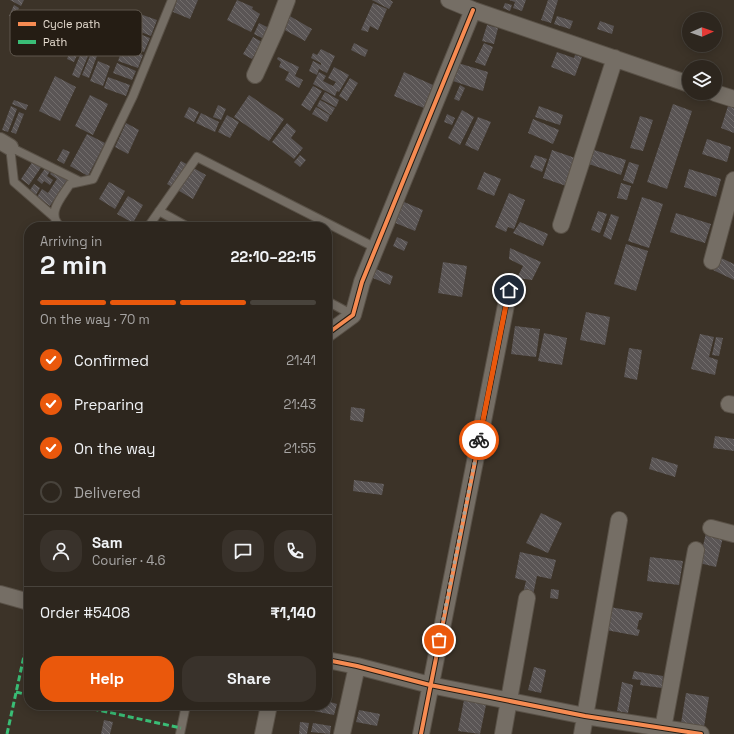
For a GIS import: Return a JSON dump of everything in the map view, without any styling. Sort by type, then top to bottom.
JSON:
[{"type":"street","points":[[255,75],[276,29],[287,0]]},
{"type":"street","points":[[449,0],[473,10],[682,82]]},
{"type":"street","points":[[332,330],[353,315],[362,282],[473,10]]},
{"type":"street","points":[[561,225],[615,58]]},
{"type":"street","points":[[722,95],[734,99]]},
{"type":"street","points":[[712,261],[734,180]]},
{"type":"street","points":[[421,734],[509,290]]},
{"type":"street","points":[[582,734],[619,520]]},
{"type":"street","points":[[710,528],[734,534]]},
{"type":"street","points":[[662,731],[696,550]]},
{"type":"street","points":[[0,594],[24,601]]},
{"type":"street","points":[[503,734],[527,598]]},
{"type":"street","points":[[332,661],[430,685],[585,716],[662,731],[701,734]]},
{"type":"street","points":[[342,734],[356,666]]},
{"type":"street","points":[[263,734],[268,710]]},
{"type":"lane","points":[[53,216],[54,210],[70,184],[93,179],[133,96],[172,0]]},
{"type":"lane","points":[[5,144],[79,181]]},
{"type":"lane","points":[[5,144],[14,182],[53,216],[56,222]]},
{"type":"lane","points":[[151,222],[197,157],[325,222]]},
{"type":"lane","points":[[159,211],[179,222]]},
{"type":"lane","points":[[332,226],[376,248]]},
{"type":"lane","points":[[332,304],[353,315]]},
{"type":"lane","points":[[180,734],[185,710]]},
{"type":"building","points":[[10,0],[24,0],[21,6]]},
{"type":"building","points":[[177,0],[198,0],[190,19],[173,12]]},
{"type":"building","points":[[237,0],[253,7],[252,9],[260,14],[251,32],[227,20]]},
{"type":"building","points":[[372,0],[390,0],[393,2],[389,9]]},
{"type":"building","points":[[509,0],[526,0],[522,11],[513,8],[515,2]]},
{"type":"building","points":[[548,0],[558,0],[551,23],[541,20]]},
{"type":"building","points":[[373,3],[387,9],[378,30],[370,26],[368,32],[361,30]]},
{"type":"building","points":[[505,3],[512,5],[510,11],[503,8]]},
{"type":"building","points":[[14,5],[19,8],[18,10],[12,10]]},
{"type":"building","points":[[142,15],[157,20],[151,36],[142,32]]},
{"type":"building","points":[[288,15],[312,29],[305,41],[281,28]]},
{"type":"building","points":[[557,16],[573,21],[570,29],[554,24]]},
{"type":"building","points":[[600,21],[614,26],[612,34],[597,29]]},
{"type":"building","points":[[259,23],[271,29],[266,40],[254,34]]},
{"type":"building","points":[[487,25],[498,28],[494,44],[482,41]]},
{"type":"building","points":[[142,35],[150,38],[144,52],[142,51]]},
{"type":"building","points":[[253,37],[262,42],[252,59],[243,54]]},
{"type":"building","points":[[354,43],[368,50],[365,57],[351,50]]},
{"type":"building","points":[[484,43],[493,47],[485,66],[475,62]]},
{"type":"building","points":[[321,49],[335,56],[327,73],[319,69],[317,75],[309,71],[313,61],[321,65],[321,63],[311,58],[313,53],[317,55]]},
{"type":"building","points":[[557,52],[574,58],[575,55],[582,57],[575,76],[551,67]]},
{"type":"building","points":[[143,55],[138,68],[118,61],[120,56]]},
{"type":"building","points":[[68,56],[77,56],[74,62],[67,59]]},
{"type":"building","points":[[80,56],[88,56],[79,78],[72,75]]},
{"type":"building","points":[[90,56],[97,56],[89,78],[82,75]]},
{"type":"building","points":[[278,57],[299,67],[295,76],[303,80],[299,88],[285,80],[289,72],[279,67],[281,62],[277,59]]},
{"type":"building","points":[[98,61],[110,66],[103,86],[90,81]]},
{"type":"building","points":[[117,63],[136,71],[132,80],[113,73]]},
{"type":"building","points":[[458,63],[488,72],[483,91],[453,81]]},
{"type":"building","points":[[334,67],[349,75],[335,96],[313,84],[319,72],[326,76],[323,81],[333,86],[336,82],[328,78]]},
{"type":"building","points":[[404,72],[433,85],[424,108],[394,96]]},
{"type":"building","points":[[55,76],[76,87],[60,121],[39,111]]},
{"type":"building","points":[[108,77],[130,85],[126,96],[104,88]]},
{"type":"building","points":[[350,78],[358,83],[347,101],[339,96]]},
{"type":"building","points":[[460,85],[465,88],[459,101],[454,99]]},
{"type":"building","points":[[313,86],[322,91],[310,111],[301,105]]},
{"type":"building","points":[[325,92],[339,100],[336,107],[321,99]]},
{"type":"building","points":[[90,95],[108,104],[93,135],[75,126]]},
{"type":"building","points":[[249,95],[284,119],[269,141],[234,117]]},
{"type":"building","points":[[14,100],[28,105],[26,110],[12,104]]},
{"type":"building","points":[[320,100],[335,108],[331,115],[317,106]]},
{"type":"building","points":[[673,104],[692,111],[667,189],[647,182]]},
{"type":"building","points":[[218,105],[226,109],[221,120],[213,117]]},
{"type":"building","points":[[11,106],[17,109],[8,132],[2,130]]},
{"type":"building","points":[[539,106],[563,115],[560,125],[535,117]]},
{"type":"building","points":[[728,106],[734,108],[734,133],[721,128]]},
{"type":"building","points":[[189,107],[199,112],[194,122],[184,117]]},
{"type":"building","points":[[316,107],[330,115],[327,122],[312,114]]},
{"type":"building","points":[[462,110],[474,117],[460,145],[448,138]]},
{"type":"building","points":[[19,112],[24,114],[16,134],[11,132]]},
{"type":"building","points":[[201,113],[219,122],[215,132],[196,123]]},
{"type":"building","points":[[447,114],[455,118],[452,125],[444,122]]},
{"type":"building","points":[[227,115],[239,122],[230,138],[218,132]]},
{"type":"building","points":[[640,116],[653,120],[643,151],[630,148]]},
{"type":"building","points":[[478,117],[491,122],[478,151],[465,145]]},
{"type":"building","points":[[533,119],[559,130],[553,144],[528,133]]},
{"type":"building","points":[[126,123],[139,130],[128,154],[115,147]]},
{"type":"building","points":[[287,123],[296,131],[291,138],[303,148],[294,159],[272,142]]},
{"type":"building","points":[[87,134],[105,143],[88,176],[70,166]]},
{"type":"building","points":[[707,139],[731,147],[727,162],[702,154]]},
{"type":"building","points":[[63,149],[70,152],[64,164],[57,160]]},
{"type":"building","points":[[591,149],[626,160],[621,175],[586,163]]},
{"type":"building","points":[[552,150],[578,159],[569,187],[543,178]]},
{"type":"building","points":[[300,155],[306,160],[300,167],[294,162]]},
{"type":"building","points":[[535,155],[547,159],[542,172],[530,167]]},
{"type":"building","points":[[35,158],[44,163],[29,185],[21,179]]},
{"type":"building","points":[[181,161],[206,175],[193,199],[167,184]]},
{"type":"building","points":[[629,162],[639,165],[633,184],[623,180]]},
{"type":"building","points":[[46,167],[51,170],[47,176],[53,180],[50,185],[44,181],[42,184],[37,180]]},
{"type":"building","points":[[55,168],[69,177],[50,206],[37,197],[42,189],[48,193],[57,179],[50,174]]},
{"type":"building","points":[[689,169],[721,179],[716,197],[684,187]]},
{"type":"building","points":[[484,172],[501,179],[494,196],[477,189]]},
{"type":"building","points":[[109,182],[125,191],[115,209],[99,199]]},
{"type":"building","points":[[621,183],[631,186],[627,200],[617,198]]},
{"type":"building","points":[[34,184],[40,188],[36,195],[30,190]]},
{"type":"building","points":[[509,193],[525,200],[514,229],[508,227],[506,232],[495,227]]},
{"type":"building","points":[[128,196],[143,205],[134,222],[117,214]]},
{"type":"building","points":[[642,197],[663,204],[649,248],[628,241]]},
{"type":"building","points":[[397,199],[423,210],[415,231],[388,220]]},
{"type":"building","points":[[598,211],[607,214],[600,233],[591,230]]},
{"type":"building","points":[[676,213],[711,224],[705,243],[670,232]]},
{"type":"building","points":[[611,214],[619,217],[611,240],[603,236]]},
{"type":"building","points":[[520,222],[548,234],[543,246],[513,233]]},
{"type":"building","points":[[397,237],[408,242],[404,251],[393,246]]},
{"type":"building","points":[[626,244],[648,251],[636,291],[614,284]]},
{"type":"building","points":[[510,248],[541,262],[532,280],[517,278],[523,266],[509,259]]},
{"type":"building","points":[[719,257],[734,264],[734,280],[713,270]]},
{"type":"building","points":[[443,262],[467,266],[462,297],[438,293]]},
{"type":"building","points":[[366,265],[393,276],[390,285],[363,274]]},
{"type":"building","points":[[586,312],[610,317],[605,345],[580,340]]},
{"type":"building","points":[[515,326],[540,329],[536,357],[511,354]]},
{"type":"building","points":[[544,333],[567,338],[562,365],[538,361]]},
{"type":"building","points":[[700,334],[714,337],[709,357],[718,360],[715,375],[691,369]]},
{"type":"building","points":[[716,337],[723,338],[719,356],[712,355]]},
{"type":"building","points":[[629,348],[642,350],[637,380],[624,377]]},
{"type":"building","points":[[351,407],[365,409],[363,422],[350,420]]},
{"type":"building","points":[[715,436],[734,439],[734,451],[713,448]]},
{"type":"building","points":[[652,457],[678,465],[675,477],[649,469]]},
{"type":"building","points":[[354,480],[384,484],[382,495],[353,491]]},
{"type":"building","points":[[541,513],[562,523],[548,553],[526,543]]},
{"type":"building","points":[[706,533],[723,537],[716,567],[699,563]]},
{"type":"building","points":[[520,552],[556,560],[551,579],[537,576],[533,595],[523,593],[526,581],[515,578]]},
{"type":"building","points":[[650,557],[683,561],[679,585],[647,581]]},
{"type":"building","points":[[551,589],[559,590],[558,599],[550,598]]},
{"type":"building","points":[[610,607],[643,613],[641,620],[639,620],[637,629],[640,630],[638,636],[606,630]]},
{"type":"building","points":[[534,667],[546,670],[541,693],[528,690]]},
{"type":"building","points":[[634,671],[663,676],[662,688],[640,685],[641,680],[632,679]]},
{"type":"building","points":[[622,682],[633,685],[628,713],[617,711]]},
{"type":"building","points":[[686,693],[709,697],[704,727],[681,723]]},
{"type":"building","points":[[464,700],[486,705],[480,734],[458,731]]},
{"type":"building","points":[[332,702],[337,704],[334,715],[309,710],[332,710]]},
{"type":"building","points":[[359,710],[380,714],[377,726],[356,722]]},
{"type":"building","points":[[104,720],[113,722],[110,734],[101,734]]},
{"type":"building","points":[[300,722],[309,723],[307,734],[299,734]]},
{"type":"building","points":[[313,723],[331,726],[330,734],[311,732]]},
{"type":"marked path","points":[[7,734],[24,656]]},
{"type":"marked path","points":[[16,692],[24,694]]},
{"type":"marked path","points":[[98,710],[181,728]]},
{"type":"cycle path","points":[[332,330],[353,315],[362,282],[473,10]]},
{"type":"cycle path","points":[[421,734],[509,290]]},
{"type":"cycle path","points":[[332,661],[430,685],[585,716],[701,734]]},
{"type":"way so far","points":[[439,640],[479,440]]},
{"type":"route","points":[[479,440],[509,290]]}]
